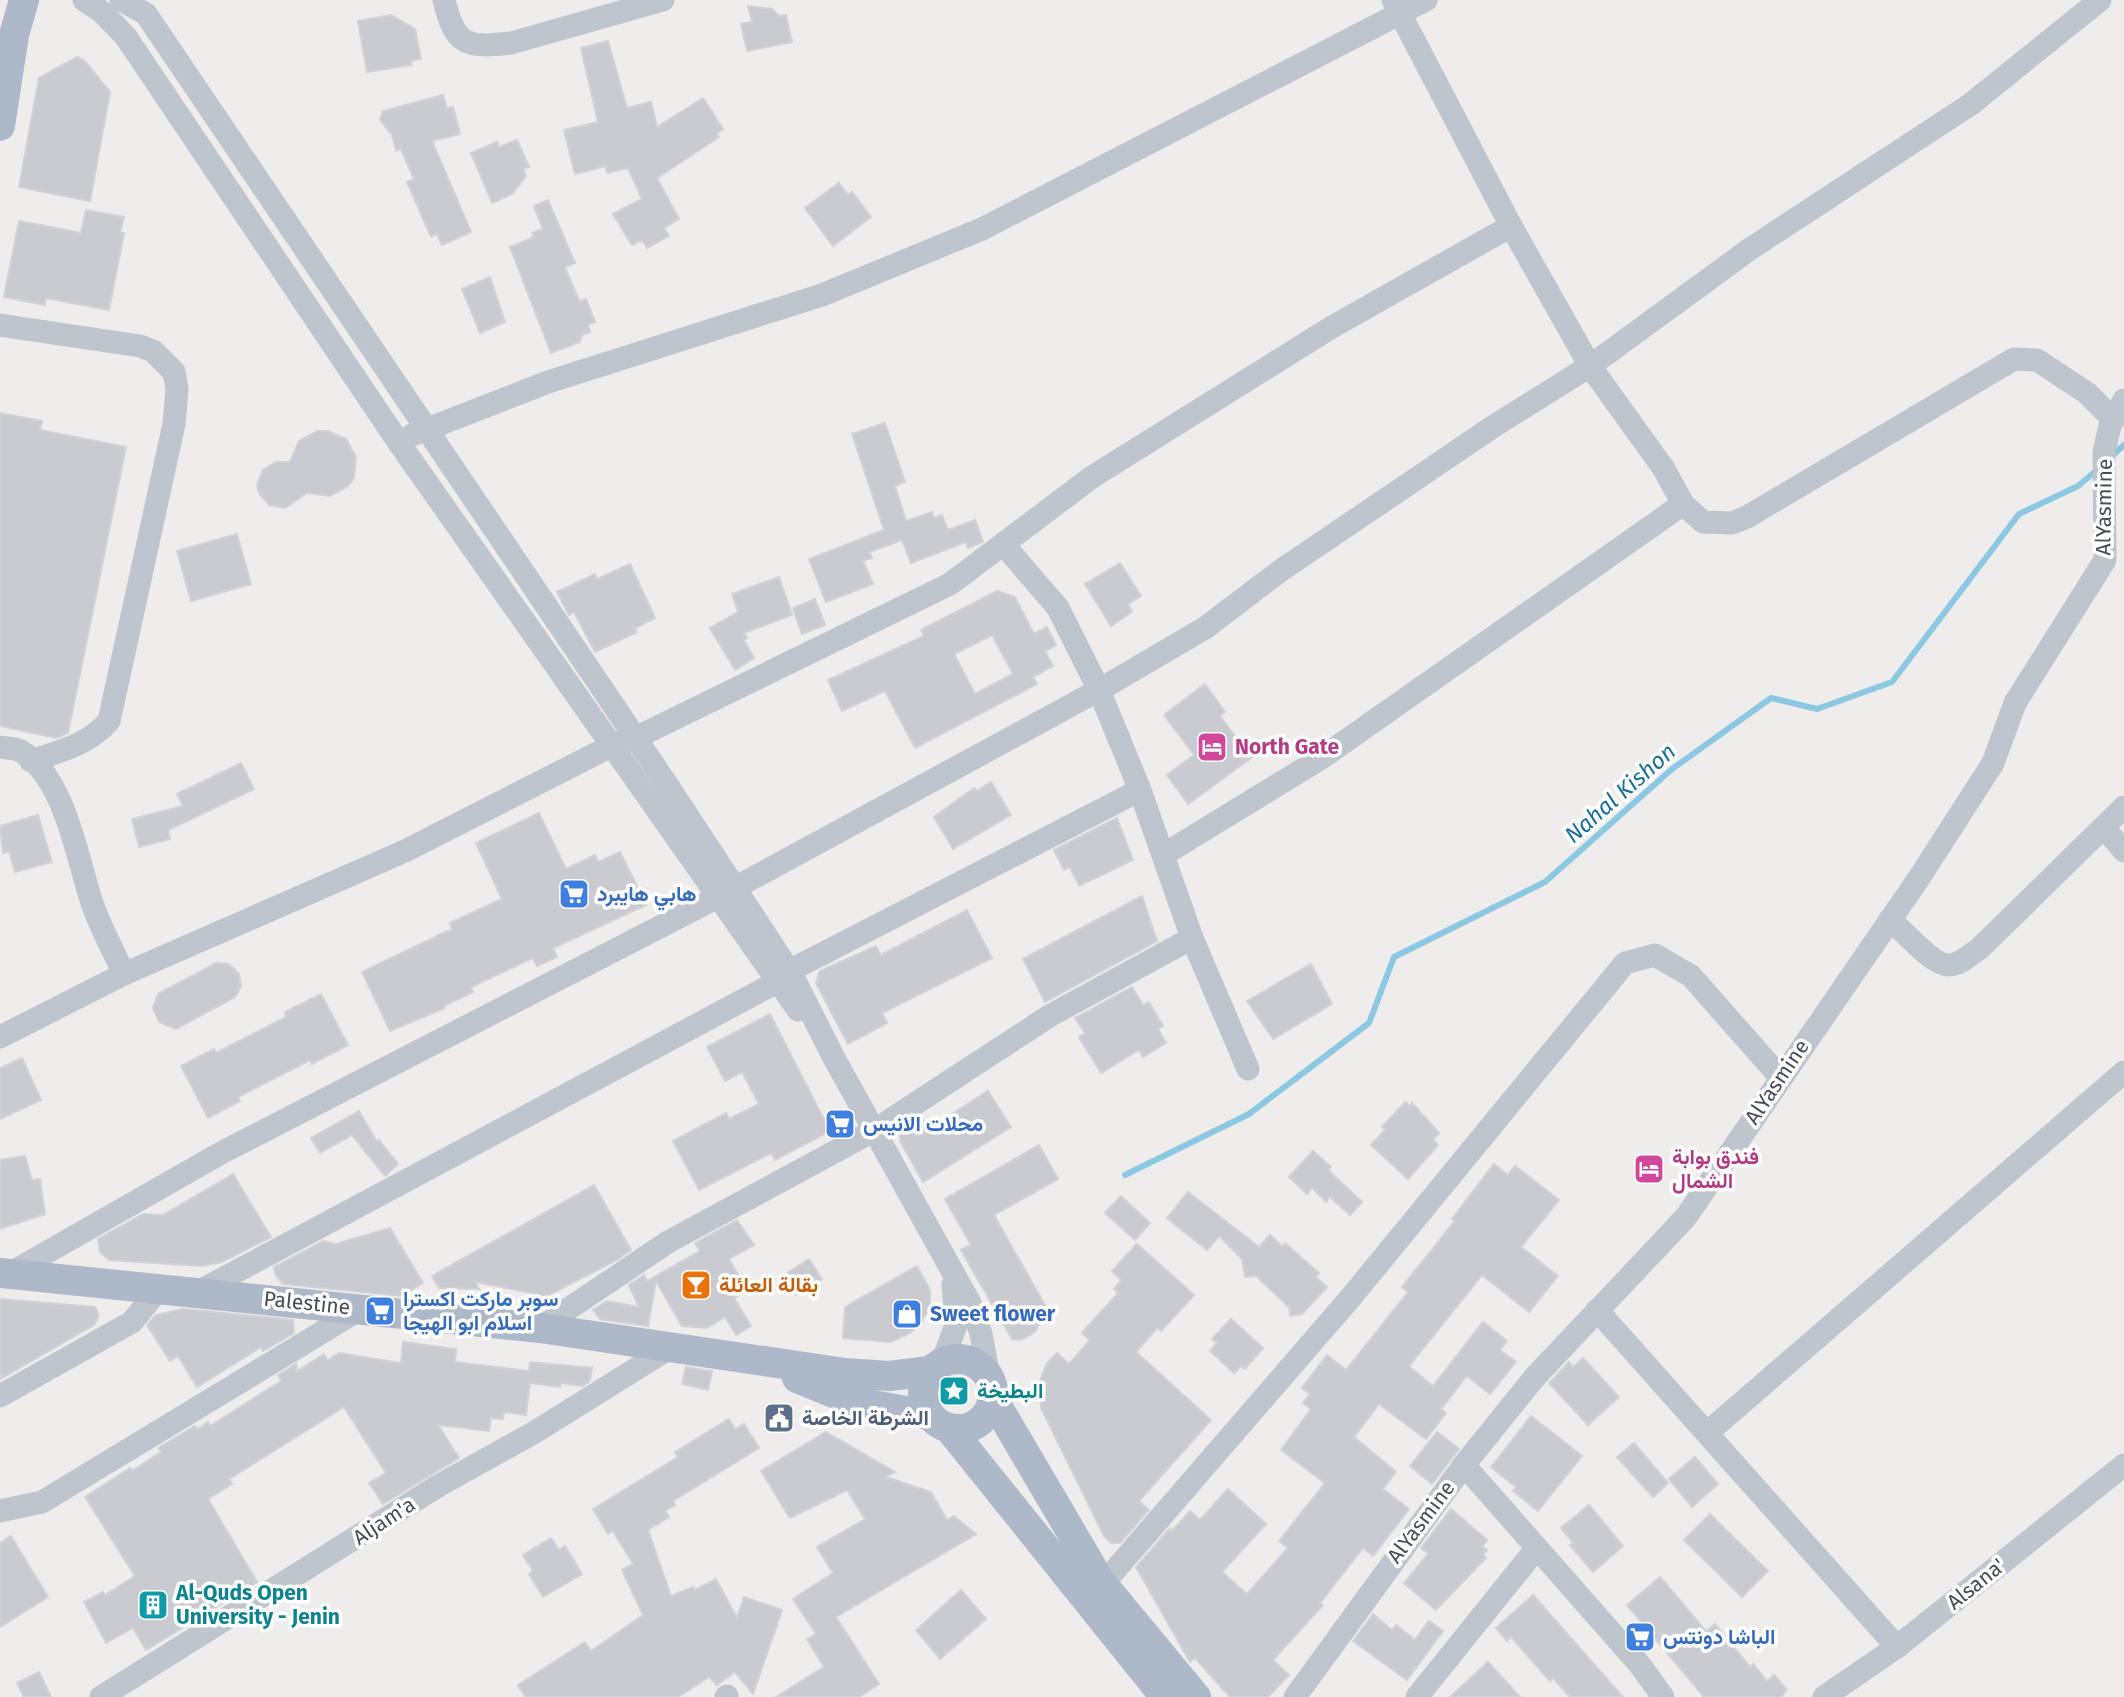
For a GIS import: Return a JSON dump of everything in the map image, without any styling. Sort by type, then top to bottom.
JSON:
[{"type":"main road","points":[[0,126],[14,35],[24,0]]},
{"type":"main road","name":"Palestine","points":[[5,1273],[540,1328],[780,1366],[889,1376],[936,1367]]},
{"type":"main road","points":[[1164,1697],[939,1422],[922,1393],[936,1367],[961,1359],[972,1361],[991,1388],[1102,1584],[1196,1697]]},
{"type":"main road","points":[[780,1366],[800,1380],[856,1402],[961,1429],[982,1420],[991,1388]]},
{"type":"street","points":[[83,0],[102,12],[126,37],[400,443],[624,742]]},
{"type":"street","points":[[121,0],[146,15],[423,428],[624,742],[783,977],[834,1058],[970,1303],[981,1334],[991,1388]]},
{"type":"street","points":[[444,0],[449,23],[458,37],[465,43],[486,46],[511,43],[663,0]]},
{"type":"street","points":[[400,443],[423,428],[548,382],[822,295],[982,229],[1397,6],[1426,0]]},
{"type":"street","points":[[5,1273],[221,1153],[726,892],[1099,690],[1205,628],[1292,564],[1494,426],[1590,366],[1751,248],[1971,104],[2100,0]]},
{"type":"street","points":[[1397,6],[1511,226],[1590,366],[1664,469],[1683,505],[1703,522],[1732,523],[1747,517],[2014,359],[2038,360],[2087,393],[2119,410]]},
{"type":"street","points":[[0,1037],[124,974],[405,851],[950,584],[1093,477],[1285,356],[1511,226]]},
{"type":"street","points":[[0,325],[147,348],[165,359],[174,372],[177,389],[174,424],[109,720],[97,735],[80,744],[31,761]]},
{"type":"street","name":"AlYasmine","points":[[1295,1697],[1464,1465],[1534,1378],[1686,1217],[1995,761],[2015,703],[2101,570],[2105,552],[2104,452],[2119,410]]},
{"type":"street","points":[[1163,855],[1320,759],[1683,505]]},
{"type":"street","points":[[1004,545],[1058,608],[1099,690],[1140,790],[1192,938],[1248,1069]]},
{"type":"street","points":[[0,747],[20,751],[52,789],[66,815],[92,904],[124,974]]},
{"type":"street","points":[[198,1292],[783,977],[1140,790]]},
{"type":"street","points":[[1890,919],[1934,960],[1947,965],[1960,962],[1979,949],[2124,807]]},
{"type":"street","points":[[2104,828],[2124,851]]},
{"type":"street","points":[[540,1328],[668,1241],[875,1130],[1051,1015],[1192,938]]},
{"type":"street","points":[[1102,1584],[1352,1296],[1625,963],[1655,955],[1691,976],[1780,1077]]},
{"type":"street","points":[[1707,1433],[2124,1072]]},
{"type":"street","points":[[936,1367],[956,1325],[951,1270]]},
{"type":"street","points":[[0,1396],[132,1322],[158,1290]]},
{"type":"street","points":[[0,1511],[42,1502],[362,1308]]},
{"type":"street","points":[[1597,1310],[1897,1647]]},
{"type":"street","name":"Aljam'a","points":[[101,1697],[438,1486],[535,1432],[668,1349]]},
{"type":"street","points":[[1464,1465],[1640,1665],[1663,1697]]},
{"type":"street","name":"Alsana'","points":[[1824,1697],[1897,1647],[2124,1465]]},
{"type":"street","points":[[1417,1697],[1536,1549]]},
{"type":"building","points":[[748,6],[772,9],[779,16],[786,15],[792,42],[747,51],[741,24],[752,22]]},
{"type":"building","points":[[391,15],[415,29],[421,59],[411,61],[412,65],[367,72],[358,21]]},
{"type":"building","points":[[608,41],[627,108],[651,102],[657,127],[703,98],[723,129],[717,133],[719,137],[657,178],[679,219],[664,228],[669,236],[647,248],[642,240],[632,245],[613,214],[642,199],[628,168],[607,173],[606,166],[575,174],[564,130],[598,122],[581,48]]},
{"type":"building","points":[[77,57],[84,60],[110,92],[90,201],[19,187],[39,78]]},
{"type":"building","points":[[443,95],[447,108],[453,107],[460,134],[432,141],[471,232],[442,245],[437,234],[431,237],[407,182],[414,179],[401,149],[396,151],[392,135],[380,120],[383,111]]},
{"type":"building","points":[[517,140],[529,167],[523,169],[526,176],[512,194],[492,203],[471,153],[497,142],[499,147]]},
{"type":"building","points":[[839,183],[848,195],[852,192],[871,217],[833,246],[805,208]]},
{"type":"building","points":[[548,200],[575,263],[565,267],[579,301],[586,299],[595,322],[588,325],[590,332],[582,335],[580,342],[551,353],[510,247],[534,237],[532,233],[543,229],[534,206]]},
{"type":"building","points":[[86,210],[124,217],[120,233],[124,233],[109,310],[46,298],[45,305],[4,297],[19,221],[81,233]]},
{"type":"building","points":[[490,277],[505,322],[480,333],[462,289]]},
{"type":"building","points":[[0,413],[42,421],[40,430],[126,447],[68,733],[56,738],[0,726]]},
{"type":"building","points":[[885,423],[905,482],[895,486],[906,521],[932,512],[934,518],[942,515],[948,530],[975,520],[983,542],[968,548],[966,542],[911,563],[902,540],[869,552],[872,558],[863,561],[873,584],[826,602],[809,559],[884,530],[852,434]]},
{"type":"building","points":[[317,431],[328,431],[346,439],[356,457],[354,478],[348,486],[330,496],[307,493],[285,508],[269,505],[259,493],[257,485],[263,470],[276,462],[290,462],[299,441]]},
{"type":"building","points":[[237,534],[251,584],[191,601],[177,551]]},
{"type":"building","points":[[1120,563],[1141,596],[1128,604],[1132,612],[1111,626],[1085,584]]},
{"type":"building","points":[[630,564],[655,618],[635,628],[637,632],[595,652],[574,612],[569,615],[557,592],[595,574],[597,579]]},
{"type":"building","points":[[779,577],[792,615],[744,633],[747,638],[744,640],[754,658],[735,670],[710,628],[738,612],[732,594]]},
{"type":"building","points":[[997,591],[1015,597],[1034,634],[1047,627],[1056,645],[1045,651],[1053,666],[1033,677],[1037,684],[915,748],[885,691],[842,711],[828,680],[924,636],[921,630]],"holes":[[[992,635],[1013,674],[975,694],[954,654]]]},
{"type":"building","points":[[815,599],[825,625],[802,634],[793,608]]},
{"type":"building","points":[[1205,684],[1225,712],[1220,716],[1251,758],[1188,804],[1167,775],[1194,755],[1164,715]]},
{"type":"building","points":[[241,763],[254,789],[168,830],[170,839],[139,847],[132,819],[183,806],[177,794]]},
{"type":"building","points":[[991,782],[1011,815],[953,849],[934,817],[974,788],[977,791]]},
{"type":"building","points":[[539,813],[566,869],[595,855],[598,862],[620,852],[646,905],[553,948],[557,957],[537,966],[533,958],[471,987],[473,992],[444,1006],[445,1008],[390,1031],[362,972],[452,929],[450,923],[502,899],[476,843]]},
{"type":"building","points":[[38,815],[52,862],[15,872],[9,851],[3,853],[0,826]]},
{"type":"building","points":[[1117,818],[1133,860],[1079,886],[1070,867],[1064,870],[1054,850]]},
{"type":"building","points":[[1142,896],[1157,941],[1045,1002],[1023,959]]},
{"type":"building","points":[[967,910],[992,958],[882,1013],[887,1023],[848,1044],[816,983],[820,971],[876,946],[881,955]]},
{"type":"building","points":[[216,963],[229,964],[239,974],[241,986],[235,997],[176,1029],[159,1022],[153,1008],[158,994]]},
{"type":"building","points":[[1311,964],[1332,1004],[1273,1039],[1247,1001]]},
{"type":"building","points":[[1132,987],[1143,1005],[1149,1002],[1163,1026],[1158,1029],[1166,1043],[1143,1057],[1139,1050],[1101,1073],[1079,1037],[1085,1033],[1075,1018]]},
{"type":"building","points":[[321,994],[348,1045],[312,1064],[310,1060],[238,1097],[240,1101],[208,1118],[181,1066],[214,1049],[216,1053],[286,1017],[285,1012]]},
{"type":"building","points":[[770,1014],[830,1131],[775,1160],[771,1153],[699,1190],[673,1141],[726,1113],[729,1119],[759,1104],[742,1072],[725,1081],[707,1047]]},
{"type":"building","points":[[22,1058],[41,1100],[0,1119],[0,1068]]},
{"type":"building","points":[[988,1091],[1011,1127],[923,1182],[900,1141],[900,1130],[921,1117],[928,1129]]},
{"type":"building","points":[[1405,1102],[1410,1106],[1412,1103],[1439,1133],[1433,1140],[1438,1145],[1408,1179],[1371,1145],[1385,1130],[1382,1127]]},
{"type":"building","points":[[359,1111],[377,1142],[379,1140],[398,1164],[385,1176],[352,1135],[320,1153],[311,1138]]},
{"type":"building","points":[[1039,1145],[1058,1179],[994,1215],[1046,1307],[1035,1332],[1021,1340],[1012,1339],[961,1250],[971,1245],[945,1199]]},
{"type":"building","points":[[1313,1151],[1331,1167],[1328,1170],[1362,1202],[1350,1215],[1330,1197],[1326,1202],[1312,1188],[1307,1194],[1289,1177]]},
{"type":"building","points":[[25,1156],[32,1180],[40,1179],[45,1214],[0,1229],[0,1160]]},
{"type":"building","points":[[1494,1164],[1508,1175],[1515,1166],[1559,1200],[1521,1247],[1558,1276],[1529,1312],[1482,1275],[1409,1366],[1433,1386],[1483,1322],[1507,1341],[1500,1350],[1516,1362],[1490,1394],[1467,1376],[1441,1409],[1446,1413],[1426,1439],[1379,1404],[1354,1437],[1396,1472],[1383,1489],[1409,1509],[1373,1556],[1363,1548],[1320,1603],[1323,1605],[1273,1660],[1289,1675],[1268,1697],[1230,1697],[1195,1658],[1190,1662],[1136,1567],[1170,1528],[1172,1531],[1190,1511],[1200,1520],[1228,1489],[1266,1524],[1222,1572],[1247,1594],[1288,1548],[1279,1541],[1325,1483],[1281,1450],[1311,1409],[1303,1403],[1310,1394],[1302,1388],[1327,1355],[1346,1370],[1408,1292],[1402,1287],[1455,1221],[1452,1219]]},
{"type":"building","points":[[233,1174],[271,1237],[222,1262],[202,1266],[109,1260],[100,1252],[98,1239],[143,1214],[163,1215]]},
{"type":"building","points":[[594,1185],[631,1250],[617,1260],[547,1296],[475,1282],[479,1289],[439,1288],[432,1276]]},
{"type":"building","points":[[1188,1192],[1259,1247],[1270,1235],[1282,1246],[1285,1243],[1319,1273],[1316,1277],[1327,1287],[1302,1314],[1290,1316],[1289,1307],[1256,1276],[1245,1277],[1242,1259],[1219,1236],[1207,1250],[1167,1218]]},
{"type":"building","points":[[1121,1196],[1150,1223],[1135,1240],[1105,1213]]},
{"type":"building","points":[[737,1220],[754,1245],[729,1259],[747,1291],[734,1298],[751,1326],[736,1335],[725,1317],[707,1328],[682,1326],[656,1281],[648,1326],[600,1319],[593,1310],[607,1301],[639,1307],[629,1285],[644,1275],[647,1281],[700,1251],[695,1243]]},
{"type":"building","points":[[390,1228],[423,1283],[402,1296],[283,1284],[276,1276],[274,1267],[323,1241],[336,1244]]},
{"type":"building","points":[[1137,1244],[1194,1295],[1161,1331],[1157,1328],[1136,1352],[1211,1420],[1139,1501],[1149,1510],[1120,1543],[1111,1543],[1104,1536],[1041,1408],[1039,1383],[1047,1363],[1057,1353],[1069,1364],[1090,1340],[1082,1333],[1118,1293],[1114,1289],[1121,1280],[1112,1271]]},
{"type":"building","points":[[809,1259],[822,1279],[796,1295],[783,1276]]},
{"type":"building","points":[[917,1266],[930,1290],[930,1307],[910,1333],[891,1342],[843,1338],[845,1307]]},
{"type":"building","points":[[0,1299],[95,1307],[99,1316],[94,1325],[0,1379]]},
{"type":"building","points":[[183,1309],[293,1320],[294,1333],[263,1351],[261,1347],[197,1387],[178,1356],[170,1361],[147,1325],[156,1315]]},
{"type":"building","points":[[1231,1319],[1263,1348],[1245,1369],[1241,1366],[1234,1373],[1210,1351],[1217,1343],[1212,1339]]},
{"type":"building","points":[[403,1342],[456,1349],[455,1362],[529,1371],[530,1362],[592,1368],[590,1381],[583,1386],[561,1383],[560,1387],[530,1383],[526,1415],[504,1412],[503,1419],[491,1418],[489,1431],[438,1425],[459,1458],[383,1504],[369,1483],[386,1473],[344,1407],[229,1479],[232,1484],[208,1499],[257,1582],[146,1650],[133,1628],[106,1643],[84,1602],[103,1592],[105,1595],[135,1576],[85,1497],[130,1468],[132,1471],[161,1452],[158,1448],[195,1426],[197,1429],[208,1422],[210,1426],[281,1381],[278,1375],[296,1364],[297,1371],[324,1354],[328,1360],[339,1353],[401,1363]]},
{"type":"building","points":[[1583,1358],[1619,1397],[1588,1425],[1549,1383],[1569,1362],[1573,1367]]},
{"type":"building","points":[[686,1367],[712,1371],[708,1390],[682,1384]]},
{"type":"building","points":[[1531,1416],[1582,1456],[1538,1511],[1513,1491],[1516,1487],[1491,1467]]},
{"type":"building","points":[[729,1419],[735,1429],[744,1424],[759,1448],[673,1501],[675,1505],[665,1511],[669,1517],[648,1530],[671,1596],[693,1587],[695,1590],[716,1579],[737,1618],[744,1597],[782,1610],[753,1694],[735,1672],[717,1685],[709,1677],[678,1697],[526,1697],[518,1685],[585,1642],[591,1651],[643,1615],[622,1570],[633,1564],[613,1531],[608,1534],[593,1509],[678,1457],[675,1452]]},
{"type":"building","points":[[826,1432],[895,1472],[886,1477],[931,1492],[947,1520],[954,1516],[976,1534],[836,1617],[879,1684],[859,1697],[776,1697],[824,1667],[807,1639],[816,1634],[793,1599],[833,1573],[817,1547],[865,1519],[847,1490],[790,1518],[761,1471]]},
{"type":"building","points":[[1437,1432],[1459,1449],[1432,1484],[1410,1466]]},
{"type":"building","points":[[1634,1443],[1668,1483],[1653,1497],[1617,1457]]},
{"type":"building","points":[[1695,1457],[1718,1484],[1692,1507],[1669,1479]]},
{"type":"building","points":[[1589,1505],[1623,1546],[1593,1572],[1570,1545],[1573,1542],[1561,1528]]},
{"type":"building","points":[[1451,1509],[1487,1540],[1482,1547],[1487,1550],[1483,1555],[1486,1558],[1436,1610],[1404,1583],[1428,1554],[1421,1548]]},
{"type":"building","points":[[1710,1514],[1768,1571],[1742,1597],[1684,1540]]},
{"type":"building","points":[[11,1536],[48,1597],[0,1627],[0,1543]]},
{"type":"building","points":[[551,1538],[559,1550],[565,1546],[582,1574],[543,1597],[529,1574],[533,1571],[523,1555]]},
{"type":"building","points":[[1660,1577],[1706,1631],[1715,1624],[1750,1667],[1753,1664],[1767,1681],[1774,1675],[1787,1690],[1781,1697],[1704,1697],[1627,1605]]},
{"type":"building","points":[[961,1590],[986,1619],[940,1659],[916,1630]]},
{"type":"building","points":[[1533,1595],[1623,1697],[1570,1697],[1553,1678],[1550,1681],[1511,1637],[1507,1641],[1496,1628]]},
{"type":"building","points":[[1373,1614],[1392,1630],[1396,1625],[1415,1640],[1429,1621],[1443,1631],[1407,1680],[1353,1641]]},
{"type":"building","points":[[1488,1662],[1520,1697],[1450,1697]]},
{"type":"building","points":[[39,1672],[51,1697],[24,1697],[17,1683]]},
{"type":"waterway","name":"Nahal Kishon","points":[[2110,458],[2124,445]]},
{"type":"waterway","name":"Nahal Kishon","points":[[1125,1175],[1249,1114],[1369,1023],[1394,957],[1545,882],[1672,769],[1771,698],[1817,709],[1892,682],[2019,514],[2078,486],[2097,470]]},
{"type":"place","name":"North Gate","points":[[1212,747]]},
{"type":"place","name":"هابي هايبرد","points":[[574,894]]},
{"type":"place","name":"محلات الانيس","points":[[840,1124]]},
{"type":"place","name":"فندق بوابة الشمال","points":[[1649,1169]]},
{"type":"place","name":"بقالة العائلة","points":[[696,1285]]},
{"type":"place","name":"سوبر ماركت اكسترا اسلام ابو الهيجا","points":[[380,1311]]},
{"type":"place","name":"Sweet flower","points":[[907,1314]]},
{"type":"place","name":"البطيخة","points":[[954,1391]]},
{"type":"place","name":"الشرطة الخاصة","points":[[779,1418]]},
{"type":"place","name":"Al-Quds Open University - Jenin","points":[[153,1605]]},
{"type":"place","name":"الباشا دونتس","points":[[1640,1637]]}]
